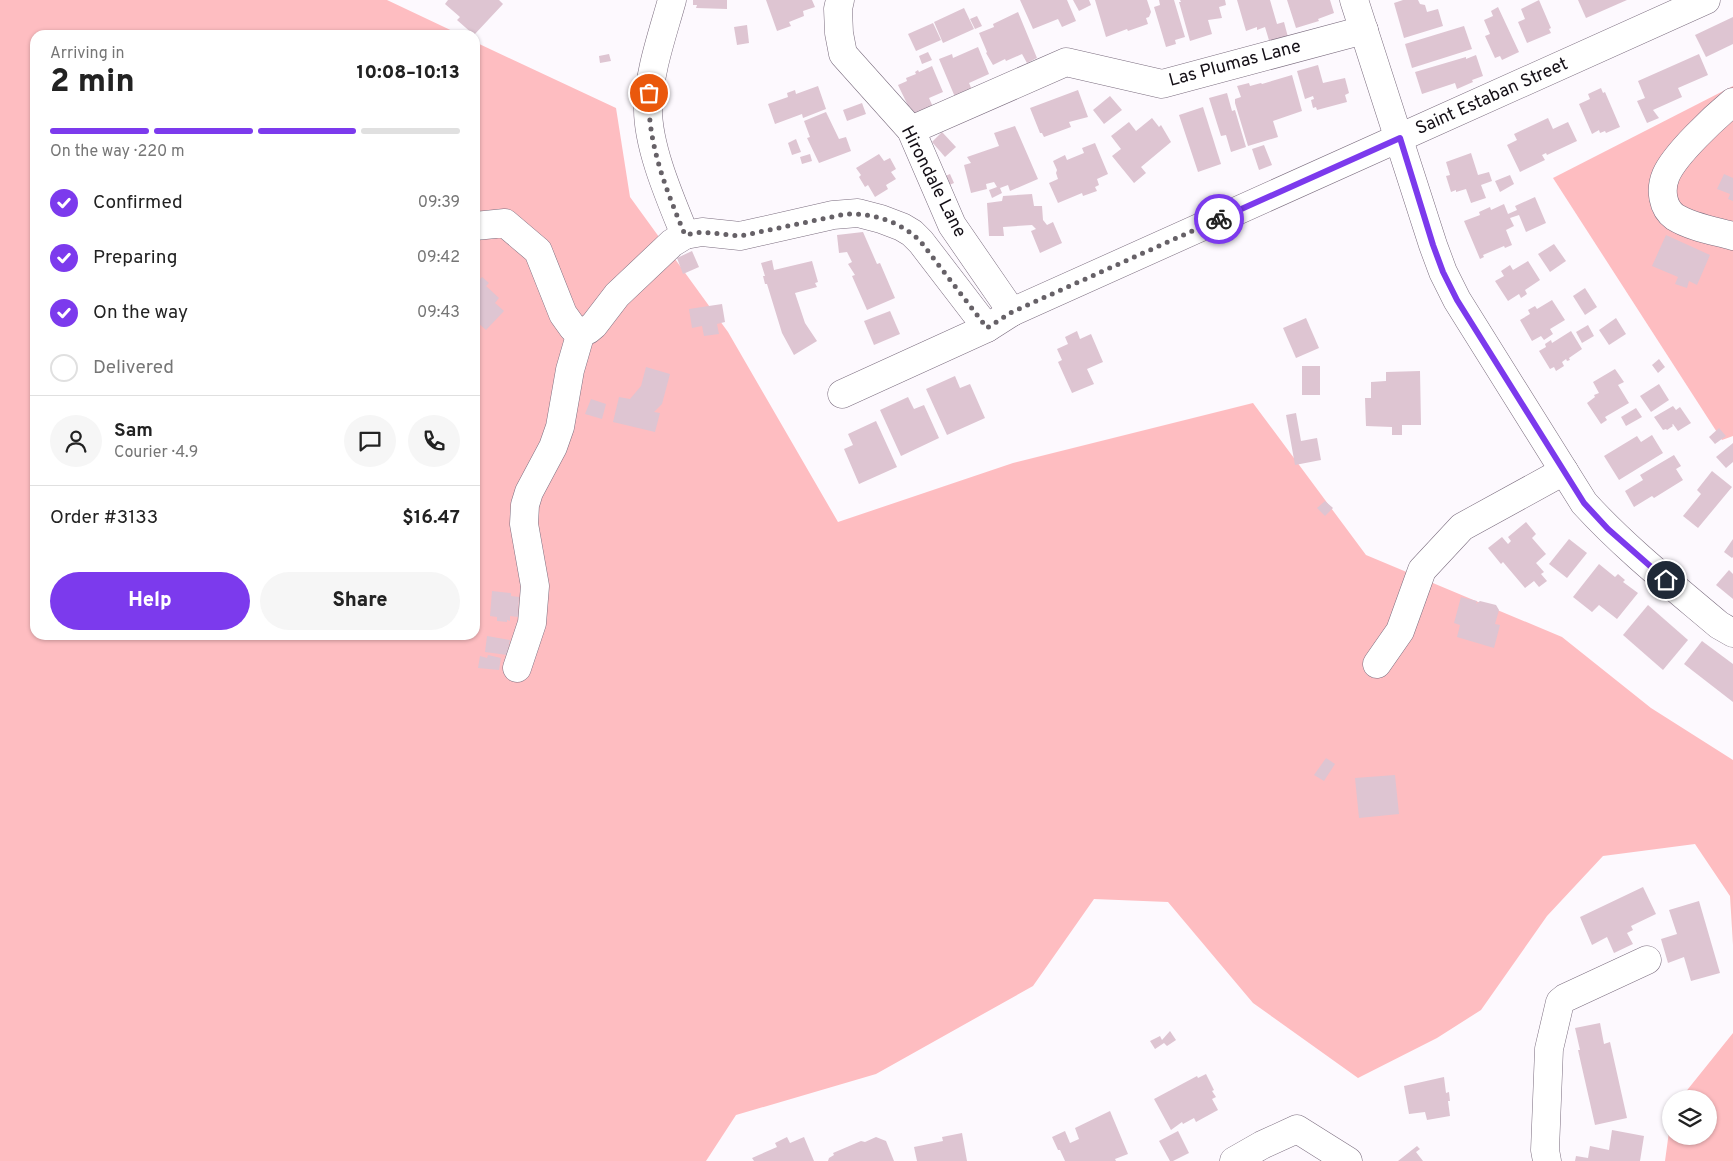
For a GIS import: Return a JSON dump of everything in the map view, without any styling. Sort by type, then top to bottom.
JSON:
[{"type":"street","points":[[672,0],[651,78],[649,118],[659,166],[685,235]]},
{"type":"street","name":"Hirondale Lane","points":[[840,0],[838,9],[839,33],[843,54],[911,130],[952,225],[1012,312]]},
{"type":"street","points":[[1354,0],[1433,245],[1443,272],[1457,300],[1584,503],[1608,529],[1719,625],[1733,634]]},
{"type":"street","name":"Saint Estaban Street","points":[[842,394],[987,328],[1012,312],[1706,0]]},
{"type":"street","name":"Las Plumas Lane","points":[[911,130],[1066,62],[1162,84],[1364,30]]},
{"type":"street","points":[[1733,102],[1678,157],[1666,174],[1663,185],[1663,198],[1670,212],[1676,217],[1686,222],[1733,236]]},
{"type":"street","points":[[480,226],[505,223],[538,251],[563,314],[574,328],[581,332],[588,330],[594,325],[617,294],[666,248],[685,235],[702,232],[740,236],[858,213],[881,219],[912,233],[987,328]]},
{"type":"street","points":[[517,668],[532,623],[535,586],[524,524],[525,505],[529,492],[560,427],[570,370],[581,332]]},
{"type":"street","points":[[1377,664],[1400,631],[1422,570],[1462,527],[1564,471]]},
{"type":"street","points":[[1547,1161],[1549,1049],[1560,1002],[1647,960]]},
{"type":"street","points":[[1234,1161],[1262,1145],[1297,1129],[1348,1161]]},
{"type":"shaded area","points":[[0,0],[387,0],[450,30],[30,30],[30,640],[480,640],[480,44],[616,108],[630,197],[728,332],[838,522],[1013,463],[1253,403],[1366,555],[1562,637],[1651,708],[1733,760],[1733,945],[1730,896],[1695,844],[1603,856],[1547,916],[1481,1010],[1437,1038],[1358,1078],[1253,1003],[1168,902],[1094,899],[1033,986],[876,1074],[736,1115],[706,1161],[0,1161]]},
{"type":"shaded area","points":[[1733,86],[1733,436],[1722,440],[1553,178]]},
{"type":"shaded area","points":[[1733,1033],[1733,1161],[1665,1161],[1667,1145],[1717,1145],[1717,1090],[1687,1090]]},
{"type":"building","points":[[448,0],[499,0],[503,4],[479,30],[468,30],[457,20],[460,17],[445,4]]},
{"type":"building","points":[[693,0],[727,0],[727,9],[696,8],[697,5],[693,5]]},
{"type":"building","points":[[766,0],[812,0],[815,7],[803,11],[804,16],[789,22],[791,26],[777,31]]},
{"type":"building","points":[[1020,0],[1067,0],[1076,21],[1062,27],[1058,19],[1033,29]]},
{"type":"building","points":[[1073,0],[1089,0],[1091,5],[1079,11]]},
{"type":"building","points":[[1095,0],[1147,0],[1151,12],[1149,17],[1146,18],[1148,24],[1106,37]]},
{"type":"building","points":[[1159,0],[1174,0],[1185,37],[1175,40],[1176,44],[1166,47],[1154,7],[1160,5]]},
{"type":"building","points":[[1180,0],[1225,0],[1226,5],[1219,7],[1222,18],[1208,20],[1212,34],[1190,41]]},
{"type":"building","points":[[1237,0],[1270,0],[1277,24],[1284,22],[1289,41],[1271,47],[1265,27],[1257,30],[1257,27],[1246,31]]},
{"type":"building","points":[[1287,0],[1330,0],[1334,13],[1318,19],[1319,21],[1296,28]]},
{"type":"building","points":[[1403,0],[1418,0],[1420,4],[1425,5],[1427,12],[1438,9],[1443,26],[1404,38],[1394,3]]},
{"type":"building","points":[[1539,0],[1551,28],[1549,29],[1551,33],[1527,43],[1518,22],[1525,19],[1521,9]]},
{"type":"building","points":[[1578,0],[1627,0],[1586,18]]},
{"type":"building","points":[[1498,7],[1519,52],[1502,60],[1500,56],[1495,58],[1485,36],[1490,34],[1484,20],[1493,16],[1491,11]]},
{"type":"building","points":[[964,8],[974,29],[943,43],[934,22]]},
{"type":"building","points":[[1018,12],[1037,58],[1027,63],[1022,54],[993,65],[986,53],[979,33],[994,27],[993,24]]},
{"type":"building","points":[[977,16],[982,26],[975,29],[970,19]]},
{"type":"building","points":[[1733,17],[1733,44],[1706,57],[1695,35]]},
{"type":"building","points":[[933,23],[941,40],[916,51],[908,34]]},
{"type":"building","points":[[747,25],[749,43],[737,45],[734,27]]},
{"type":"building","points":[[1464,26],[1472,49],[1412,68],[1405,44]]},
{"type":"building","points":[[978,47],[989,74],[969,83],[972,90],[955,97],[939,59],[952,54],[953,58]]},
{"type":"building","points":[[928,52],[932,60],[922,64],[919,56]]},
{"type":"building","points":[[609,54],[611,61],[600,63],[599,56]]},
{"type":"building","points":[[1699,54],[1708,75],[1678,88],[1682,97],[1653,110],[1659,118],[1647,123],[1637,101],[1645,98],[1638,81]]},
{"type":"building","points":[[1476,55],[1483,76],[1457,89],[1455,83],[1422,94],[1415,72]]},
{"type":"building","points":[[1318,65],[1323,83],[1345,78],[1349,93],[1345,95],[1347,102],[1317,110],[1316,107],[1313,108],[1311,100],[1314,99],[1313,96],[1305,99],[1297,71]]},
{"type":"building","points":[[932,66],[943,92],[929,98],[933,107],[913,116],[898,85],[907,81],[906,78],[916,74],[915,72],[918,70],[919,72]]},
{"type":"building","points":[[1292,75],[1302,111],[1273,121],[1278,137],[1248,146],[1235,103],[1235,99],[1241,97],[1237,86],[1249,83],[1250,86],[1262,84]]},
{"type":"building","points":[[818,86],[826,109],[803,118],[802,114],[775,124],[768,104],[788,97],[787,93],[795,90],[796,94]]},
{"type":"building","points":[[1601,88],[1603,93],[1605,92],[1620,127],[1606,133],[1605,131],[1600,133],[1599,130],[1592,134],[1579,104],[1590,99],[1588,94]]},
{"type":"building","points":[[1078,90],[1088,117],[1069,122],[1071,127],[1044,137],[1040,133],[1030,108]]},
{"type":"building","points":[[1227,93],[1232,111],[1235,110],[1246,147],[1231,152],[1226,135],[1221,136],[1209,98]]},
{"type":"building","points":[[1110,96],[1122,110],[1104,124],[1093,110]]},
{"type":"building","points":[[862,103],[866,114],[847,121],[843,110]]},
{"type":"building","points":[[1203,107],[1221,164],[1198,172],[1179,115]]},
{"type":"building","points":[[826,112],[839,139],[846,137],[851,151],[819,163],[807,138],[810,137],[804,121]]},
{"type":"building","points":[[1152,118],[1159,127],[1161,125],[1171,142],[1141,167],[1146,173],[1134,183],[1112,156],[1121,149],[1111,136],[1129,122],[1136,131]]},
{"type":"building","points":[[1548,118],[1553,129],[1568,122],[1577,141],[1547,155],[1546,153],[1542,155],[1545,160],[1520,172],[1507,145],[1517,140],[1514,134]]},
{"type":"building","points":[[1015,126],[1038,179],[1010,191],[1008,185],[1000,188],[1002,193],[992,198],[989,190],[997,187],[994,182],[986,184],[987,189],[971,193],[964,165],[971,163],[967,157],[999,146],[994,133]]},
{"type":"building","points":[[942,132],[956,147],[945,157],[932,142]]},
{"type":"building","points":[[796,139],[801,152],[792,155],[788,143]]},
{"type":"building","points":[[1095,143],[1108,174],[1097,179],[1099,185],[1095,187],[1097,191],[1083,196],[1082,193],[1058,203],[1049,183],[1058,179],[1053,161],[1065,155],[1067,160],[1084,153],[1082,148]]},
{"type":"building","points":[[1264,145],[1272,165],[1259,170],[1252,149]]},
{"type":"building","points":[[1471,153],[1478,175],[1489,172],[1492,181],[1481,185],[1486,198],[1471,203],[1466,189],[1451,192],[1446,176],[1450,175],[1446,162]]},
{"type":"building","points":[[810,154],[812,161],[802,164],[800,157]]},
{"type":"building","points":[[879,154],[884,161],[890,158],[896,169],[891,172],[896,179],[886,185],[888,189],[875,197],[868,185],[865,187],[859,177],[861,175],[856,168]]},
{"type":"building","points":[[950,174],[954,183],[947,186],[943,177]]},
{"type":"building","points":[[1724,174],[1733,178],[1733,201],[1728,199],[1730,194],[1717,189]]},
{"type":"building","points":[[1510,175],[1514,184],[1500,192],[1495,181]]},
{"type":"building","points":[[1032,194],[1034,206],[1042,206],[1043,220],[1047,225],[1053,222],[1062,243],[1040,253],[1031,231],[1036,229],[1032,225],[1003,227],[1004,236],[989,236],[987,203],[1002,201],[1003,196]]},
{"type":"building","points":[[1535,197],[1546,223],[1526,232],[1519,215],[1510,218],[1514,226],[1506,230],[1512,245],[1505,248],[1504,246],[1483,255],[1484,257],[1480,259],[1464,221],[1480,215],[1479,212],[1490,207],[1491,210],[1504,204],[1508,214],[1517,210],[1515,206]]},
{"type":"building","points":[[863,232],[877,264],[880,263],[895,298],[867,310],[852,276],[855,275],[848,264],[852,262],[847,252],[839,253],[837,235]]},
{"type":"building","points":[[1666,235],[1710,255],[1697,285],[1689,281],[1687,288],[1675,284],[1678,277],[1652,266]]},
{"type":"building","points":[[1554,244],[1566,261],[1550,272],[1538,254]]},
{"type":"building","points":[[692,251],[699,267],[683,274],[677,258]]},
{"type":"building","points":[[772,260],[774,270],[812,261],[818,282],[815,283],[817,287],[795,293],[805,323],[817,341],[794,355],[782,333],[763,276],[765,276],[761,263]]},
{"type":"building","points":[[1528,261],[1540,280],[1525,290],[1527,294],[1521,298],[1519,294],[1508,301],[1495,281],[1504,276],[1501,271],[1510,265],[1513,270]]},
{"type":"building","points":[[482,277],[489,283],[486,286],[499,298],[495,303],[504,311],[486,330],[480,325],[480,279]]},
{"type":"building","points":[[1585,288],[1597,307],[1585,315],[1573,296]]},
{"type":"building","points":[[1552,300],[1565,320],[1550,329],[1553,334],[1544,340],[1541,336],[1532,341],[1520,320],[1530,314],[1528,310],[1535,306],[1537,309]]},
{"type":"building","points":[[722,304],[725,322],[717,324],[719,334],[704,336],[702,326],[692,328],[689,309]]},
{"type":"building","points":[[890,311],[900,334],[874,345],[864,321]]},
{"type":"building","points":[[1306,318],[1319,348],[1296,358],[1283,328]]},
{"type":"building","points":[[1616,318],[1626,334],[1609,345],[1599,330]]},
{"type":"building","points":[[1588,325],[1594,336],[1582,343],[1576,332]]},
{"type":"building","points":[[1077,331],[1080,339],[1091,334],[1103,362],[1087,369],[1094,384],[1072,393],[1058,362],[1062,360],[1057,349],[1068,344],[1065,337]]},
{"type":"building","points":[[1571,331],[1582,349],[1569,358],[1570,360],[1567,361],[1566,359],[1562,362],[1564,366],[1556,371],[1554,367],[1550,369],[1539,351],[1546,347],[1545,344],[1551,340],[1552,343]]},
{"type":"building","points":[[1659,359],[1665,367],[1658,373],[1652,365]]},
{"type":"building","points":[[1302,366],[1320,366],[1320,395],[1302,395]]},
{"type":"building","points":[[646,367],[670,374],[662,404],[654,412],[660,413],[655,432],[613,422],[619,397],[630,399],[641,386]]},
{"type":"building","points":[[1615,369],[1624,382],[1618,385],[1629,403],[1605,417],[1607,420],[1601,424],[1587,403],[1595,397],[1594,395],[1599,393],[1593,382]]},
{"type":"building","points":[[1420,371],[1421,425],[1402,425],[1402,435],[1392,435],[1392,427],[1366,426],[1365,398],[1371,398],[1371,382],[1386,381],[1386,372]]},
{"type":"building","points":[[955,376],[960,388],[970,384],[985,418],[947,435],[926,389]]},
{"type":"building","points":[[1659,384],[1669,400],[1651,412],[1640,396]]},
{"type":"building","points":[[908,397],[914,409],[924,405],[939,438],[901,456],[880,410]]},
{"type":"building","points":[[591,399],[606,404],[602,419],[585,414]]},
{"type":"building","points":[[1673,406],[1676,410],[1680,407],[1691,423],[1678,431],[1673,424],[1667,430],[1663,430],[1654,417]]},
{"type":"building","points":[[1636,408],[1642,417],[1626,426],[1621,417]]},
{"type":"building","points":[[1296,413],[1301,441],[1317,438],[1321,460],[1295,465],[1286,415]]},
{"type":"building","points":[[876,421],[897,467],[859,484],[844,449],[853,445],[848,434]]},
{"type":"building","points":[[1719,428],[1726,436],[1715,444],[1709,437]]},
{"type":"building","points":[[1652,435],[1663,453],[1619,480],[1604,456],[1637,436],[1641,442]]},
{"type":"building","points":[[1733,443],[1733,462],[1726,468],[1716,457]]},
{"type":"building","points":[[1674,455],[1681,466],[1676,469],[1683,480],[1654,498],[1652,496],[1634,507],[1625,491],[1643,480],[1640,475]]},
{"type":"building","points":[[1712,471],[1732,487],[1698,528],[1683,516],[1701,494],[1697,490]]},
{"type":"building","points":[[1325,501],[1333,508],[1325,516],[1317,508]]},
{"type":"building","points":[[1526,522],[1536,534],[1532,538],[1546,554],[1536,563],[1544,572],[1541,574],[1547,581],[1539,587],[1534,581],[1525,588],[1503,562],[1501,564],[1488,548],[1502,537],[1508,544],[1511,541],[1508,537]]},
{"type":"building","points":[[1569,539],[1587,553],[1567,578],[1549,564]]},
{"type":"building","points":[[1733,539],[1733,557],[1732,558],[1724,552]]},
{"type":"building","points":[[1599,564],[1615,577],[1618,574],[1625,580],[1623,582],[1638,593],[1617,619],[1599,605],[1592,612],[1573,597]]},
{"type":"building","points":[[1729,570],[1733,574],[1733,599],[1716,585]]},
{"type":"building","points":[[492,591],[511,593],[511,596],[519,597],[518,617],[510,616],[510,621],[507,620],[507,622],[497,621],[497,617],[490,616]]},
{"type":"building","points":[[1461,597],[1477,601],[1476,604],[1480,601],[1496,605],[1499,610],[1495,624],[1500,625],[1494,648],[1457,637],[1460,625],[1454,623]]},
{"type":"building","points":[[1648,605],[1688,640],[1663,670],[1623,635]]},
{"type":"building","points":[[487,636],[510,640],[507,655],[485,652]]},
{"type":"building","points":[[1702,641],[1733,664],[1733,702],[1684,664]]},
{"type":"building","points":[[488,655],[501,658],[499,670],[478,668],[480,656],[487,658]]},
{"type":"building","points":[[1326,758],[1335,764],[1324,781],[1314,775]]},
{"type":"building","points":[[1395,775],[1399,814],[1359,818],[1355,778]]},
{"type":"building","points":[[1643,887],[1656,914],[1631,926],[1633,930],[1627,933],[1633,944],[1614,953],[1607,937],[1592,945],[1580,917]]},
{"type":"building","points":[[1699,901],[1720,973],[1691,981],[1684,957],[1668,963],[1661,939],[1677,934],[1669,910]]},
{"type":"building","points":[[1600,1023],[1604,1044],[1610,1042],[1627,1118],[1595,1125],[1578,1050],[1580,1050],[1575,1028]]},
{"type":"building","points":[[1170,1031],[1176,1040],[1167,1046],[1164,1043],[1155,1049],[1150,1041],[1160,1036],[1162,1040]]},
{"type":"building","points":[[1206,1074],[1214,1090],[1212,1091],[1216,1097],[1212,1099],[1218,1110],[1196,1122],[1194,1118],[1183,1124],[1182,1122],[1171,1130],[1154,1099],[1197,1076],[1198,1078]]},
{"type":"building","points":[[1444,1077],[1446,1093],[1449,1092],[1450,1116],[1427,1120],[1425,1112],[1409,1114],[1404,1086]]},
{"type":"building","points":[[1110,1111],[1128,1154],[1115,1159],[1116,1161],[1065,1161],[1052,1137],[1065,1131],[1070,1143],[1079,1139],[1075,1128]]},
{"type":"building","points":[[1612,1130],[1644,1136],[1640,1161],[1575,1161],[1576,1156],[1588,1158],[1590,1146],[1609,1150]]},
{"type":"building","points":[[1178,1131],[1189,1153],[1170,1161],[1159,1141]]},
{"type":"building","points":[[962,1133],[967,1161],[917,1161],[914,1147],[943,1141],[942,1137]]},
{"type":"building","points":[[787,1137],[790,1143],[804,1137],[814,1161],[754,1161],[752,1158],[777,1147],[775,1143]]},
{"type":"building","points":[[876,1137],[886,1141],[894,1161],[828,1161],[834,1155],[833,1153]]},
{"type":"building","points":[[1417,1146],[1420,1149],[1416,1152],[1423,1161],[1398,1161]]},
{"type":"way so far","points":[[649,93],[649,126],[659,166],[685,235],[702,232],[740,236],[833,215],[858,213],[881,219],[902,227],[921,242],[987,328],[1012,312],[1219,219]]},
{"type":"route","points":[[1219,219],[1400,138],[1433,245],[1443,272],[1457,300],[1584,503],[1608,529],[1666,580]]}]
